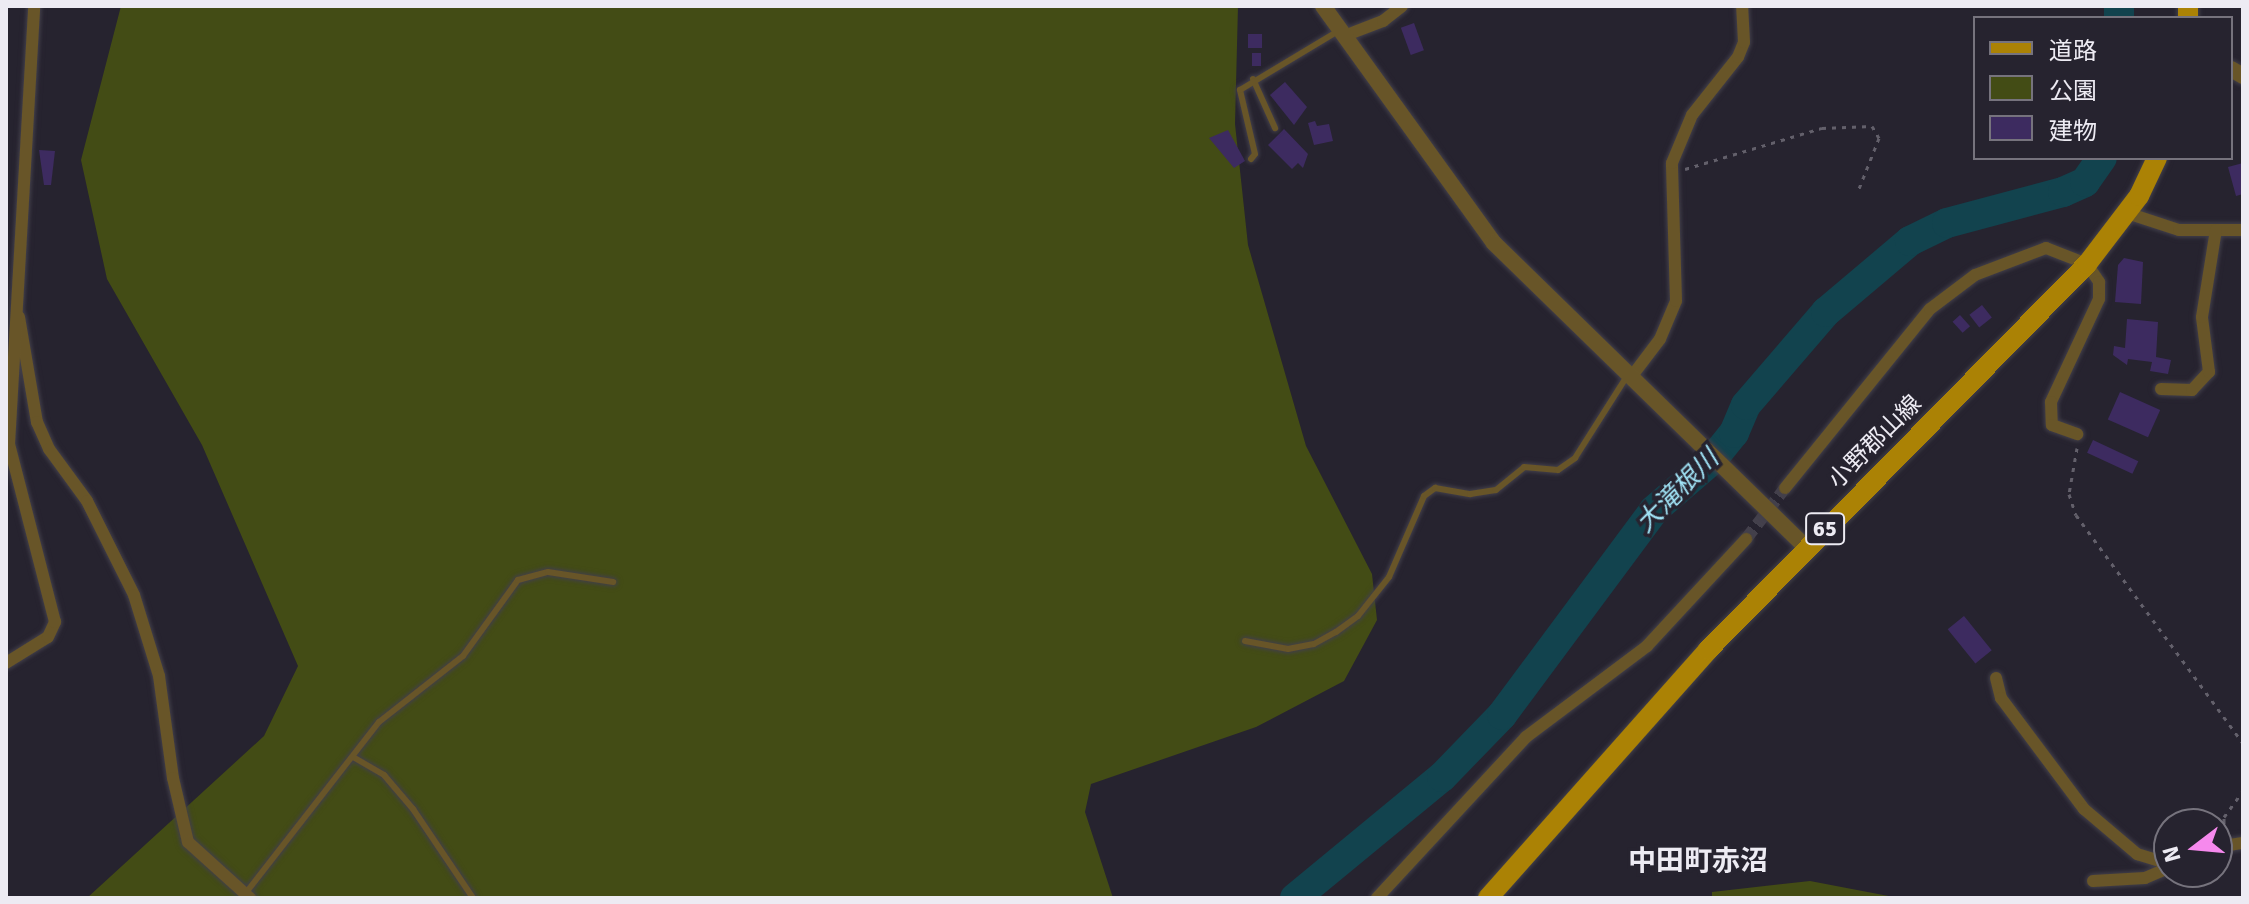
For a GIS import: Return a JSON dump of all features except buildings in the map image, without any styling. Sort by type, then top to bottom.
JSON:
[{"type":"main road","name":"小野郡山線","points":[[1488,898],[1806,548],[2087,264],[2127,213],[2156,160]]},
{"type":"street","points":[[6,663],[48,637],[55,622],[9,444],[34,6]]},
{"type":"street","points":[[1323,6],[1494,243],[1661,408],[1765,503],[1806,548]]},
{"type":"street","points":[[1342,33],[1383,21],[1402,6]]},
{"type":"street","points":[[1630,375],[1660,339],[1676,301],[1672,163],[1692,115],[1738,57],[1744,42],[1742,6]]},
{"type":"street","points":[[2127,213],[2179,230],[2243,230]]},
{"type":"street","points":[[2161,389],[2192,390],[2209,372],[2202,317],[2216,230]]},
{"type":"street","points":[[1785,488],[1930,309],[1975,275],[2046,248],[2096,270],[2099,299],[2071,350],[2049,413],[2052,425],[2077,434]]},
{"type":"street","points":[[16,302],[37,422],[49,449],[87,501],[134,595],[159,676],[173,778],[188,842],[247,896]]},
{"type":"street","points":[[1377,898],[1526,737],[1647,646],[1746,539]]},
{"type":"street","points":[[1996,678],[2001,698],[2084,809],[2137,854],[2153,860]]},
{"type":"street","points":[[2093,881],[2145,878],[2153,874]]},
{"type":"lane","points":[[1251,159],[1255,154],[1240,90],[1253,79],[1342,33]]},
{"type":"lane","points":[[1253,79],[1275,128]]},
{"type":"lane","points":[[1245,641],[1288,649],[1314,644],[1336,632],[1358,616],[1389,577],[1424,496],[1435,488],[1484,493],[1524,467],[1558,470],[1575,458],[1630,375]]},
{"type":"lane","points":[[247,896],[353,757],[412,691],[463,656],[518,580],[548,572],[613,582]]},
{"type":"lane","points":[[353,757],[384,775],[413,809],[473,898]]},
{"type":"path","points":[[1672,163],[1693,168],[1822,128],[1872,126],[1879,138],[1858,191]]},
{"type":"path","points":[[2077,434],[2069,494],[2076,515],[2243,743]]},
{"type":"path","points":[[2237,842],[2222,825],[2243,791]]},
{"type":"green space","points":[[121,6],[1238,6],[1235,124],[1248,245],[1306,446],[1372,574],[1377,620],[1344,681],[1256,727],[1091,784],[1085,812],[1113,898],[87,898],[264,736],[298,666],[202,445],[107,279],[81,160]]},
{"type":"green space","points":[[1810,881],[1899,898],[1712,898],[1712,892]]},
{"type":"waterway","name":"大滝根川","points":[[2119,6],[2119,16]]},
{"type":"waterway","name":"大滝根川","points":[[1295,898],[1442,777],[1502,715],[1654,510],[1712,460],[1734,433],[1746,405],[1826,312],[1910,241],[1947,223],[2063,192],[2085,182],[2101,160]]},
{"type":"tunnel","points":[[1746,539],[1785,488]]},
{"type":"district","name":"中田町赤沼","points":[[1698,861]]}]
